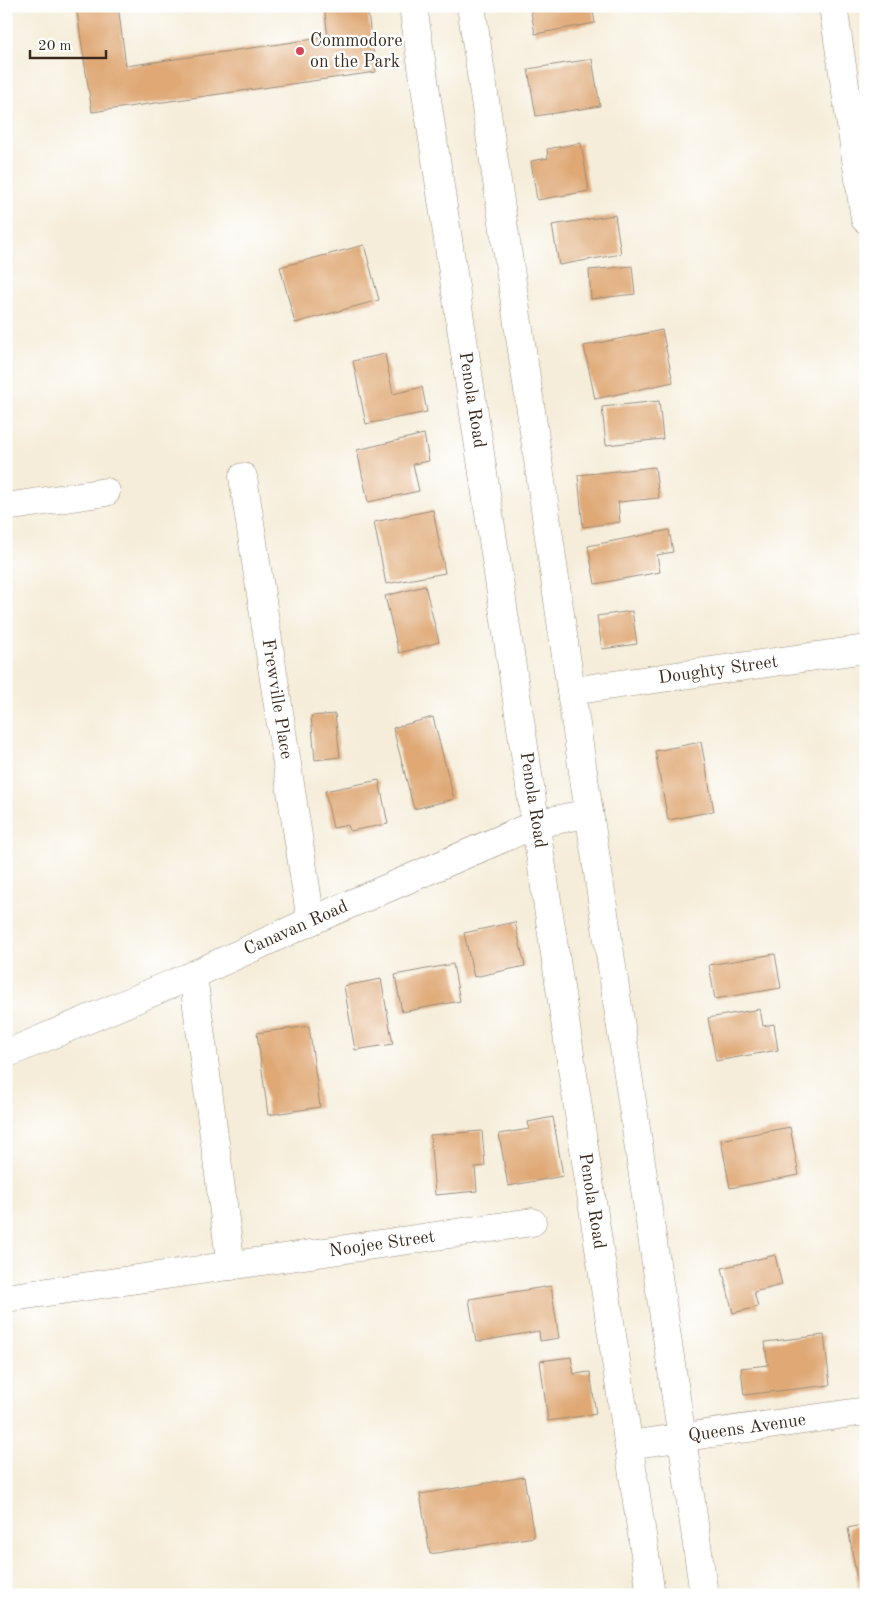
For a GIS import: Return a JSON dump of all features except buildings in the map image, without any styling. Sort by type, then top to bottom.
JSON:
[{"type":"main road","name":"Penola Road","points":[[413,6],[650,1595]]},
{"type":"main road","points":[[471,6],[704,1595]]},
{"type":"main road","points":[[833,6],[865,219]]},
{"type":"main road","name":"Frewville Place","points":[[243,477],[310,921]]},
{"type":"main road","points":[[6,507],[106,492]]},
{"type":"main road","name":"Doughty Street","points":[[570,691],[866,649]]},
{"type":"main road","name":"Canavan Road","points":[[6,1054],[193,975],[310,921],[536,824],[589,813]]},
{"type":"main road","points":[[193,975],[231,1266]]},
{"type":"main road","name":"Noojee Street","points":[[6,1298],[532,1222]]},
{"type":"main road","name":"Queens Avenue","points":[[629,1445],[866,1412]]},
{"type":"place","name":"Commodore on the Park","points":[[300,51]]}]
